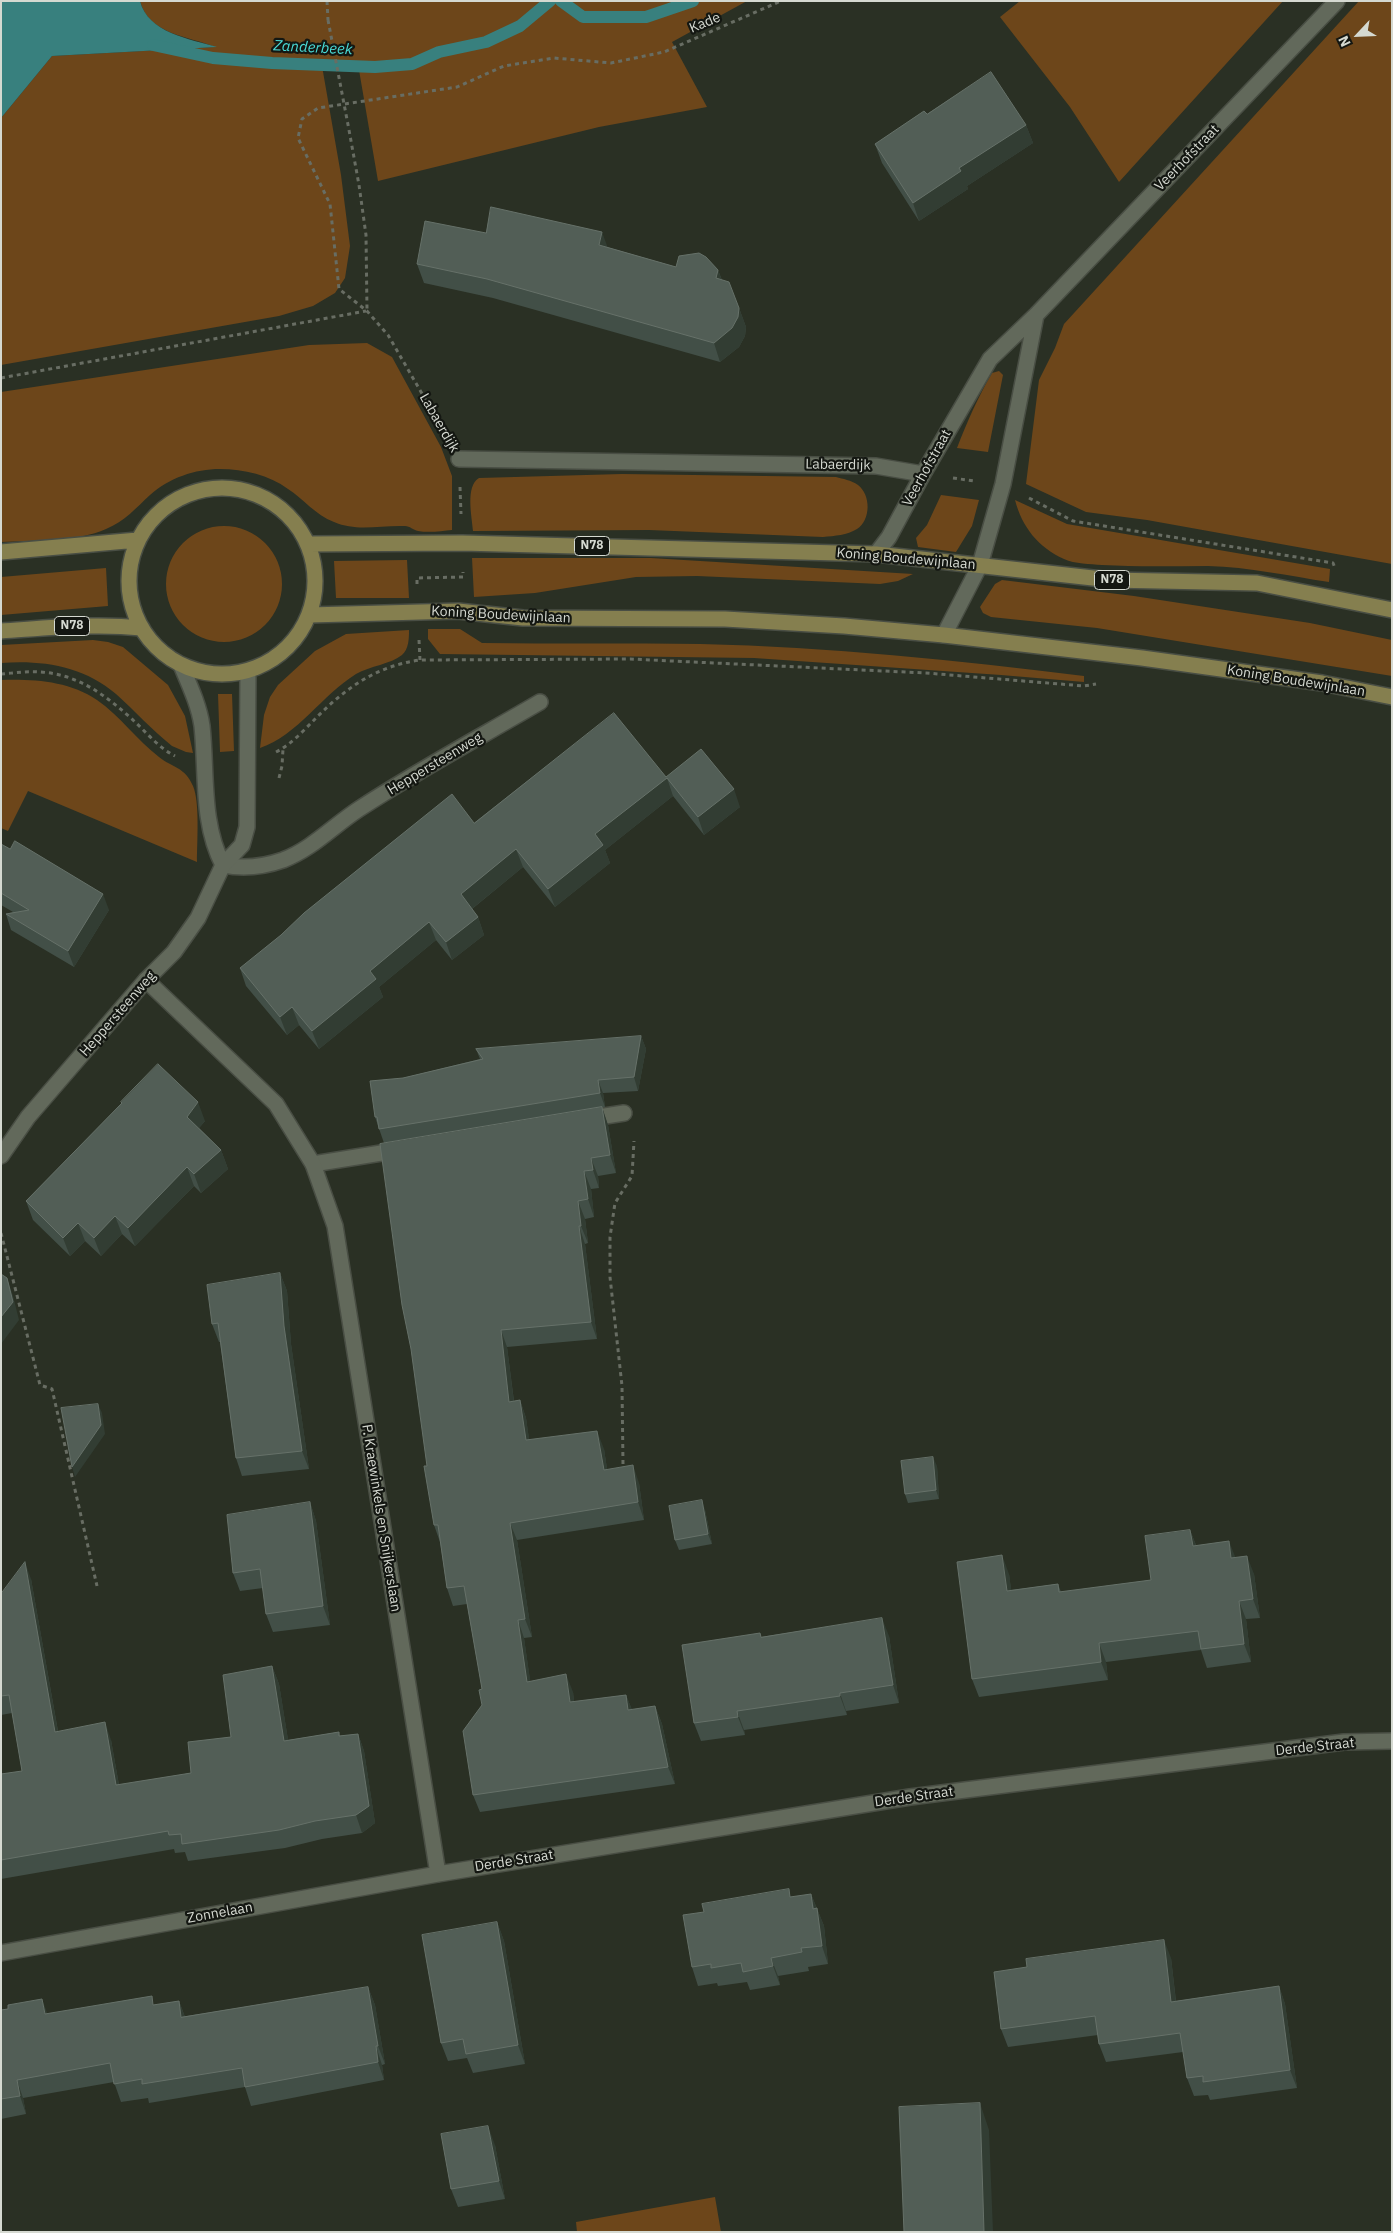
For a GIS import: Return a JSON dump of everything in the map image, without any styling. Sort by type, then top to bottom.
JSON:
[{"type":"main road","points":[[224,488],[251,492],[274,504],[294,522],[308,544],[314,568],[314,592],[309,615],[295,640],[274,659],[248,671],[225,675],[202,672],[181,665],[159,649],[142,628],[131,599],[129,569],[138,540],[153,518],[174,501],[198,491],[224,488]]},
{"type":"main road","points":[[1,552],[138,540]]},
{"type":"main road","name":"Koning Boudewijnlaan","points":[[308,544],[462,542],[876,554],[1111,580],[1256,583],[1392,610]]},
{"type":"main road","name":"Koning Boudewijnlaan","points":[[309,615],[458,611],[523,618],[725,619],[944,635],[1151,659],[1322,683],[1392,697]]},
{"type":"main road","name":"N78","points":[[1,631],[83,625],[142,628]]},
{"type":"street","name":"Veerhofstraat","points":[[876,554],[889,537],[922,474],[990,359],[1036,315],[1337,1]]},
{"type":"street","points":[[944,635],[980,565],[1003,484],[1036,315]]},
{"type":"street","name":"Labaerdijk","points":[[460,459],[876,466],[922,474]]},
{"type":"street","points":[[181,665],[194,695],[202,724],[209,828],[215,850],[223,865]]},
{"type":"street","name":"Heppersteenweg","points":[[1,1156],[28,1117],[146,980],[174,952],[198,918],[223,865],[242,845],[247,827],[248,671]]},
{"type":"street","name":"Heppersteenweg","points":[[223,865],[237,868],[259,866],[283,860],[305,849],[358,810],[540,702]]},
{"type":"street","name":"P. Kraewinkels en Snijkerslaan","points":[[146,980],[276,1104],[313,1164],[335,1226],[438,1874]]},
{"type":"street","points":[[575,1121],[624,1113]]},
{"type":"street","points":[[313,1164],[410,1148]]},
{"type":"street","name":"Derde Straat","points":[[438,1874],[910,1797],[1344,1742],[1392,1741]]},
{"type":"street","name":"Zonnelaan","points":[[1,1953],[438,1874]]},
{"type":"path","points":[[1,378],[367,311],[366,235],[359,185],[326,1]]},
{"type":"path","name":"Kade","points":[[367,311],[339,290],[330,204],[298,138],[302,119],[318,108],[457,87],[504,66],[554,58],[611,63],[664,52],[781,1]]},
{"type":"path","name":"Labaerdijk","points":[[367,311],[388,335],[460,459]]},
{"type":"path","points":[[418,588],[417,578],[463,577],[460,459]]},
{"type":"path","points":[[922,474],[1003,484],[1072,521],[1333,563],[1348,600]]},
{"type":"path","name":"Koning Boudewijnlaan","points":[[419,631],[420,660]]},
{"type":"path","points":[[283,749],[348,688],[387,668],[404,662],[420,660],[630,659],[926,673],[1084,686],[1098,684]]},
{"type":"path","points":[[1,674],[39,672],[63,676],[82,683],[110,699],[163,748],[178,757]]},
{"type":"path","points":[[623,1464],[622,1386],[610,1277],[610,1237],[615,1203],[632,1176],[634,1149],[633,1121],[624,1113]]},
{"type":"path","points":[[1,1233],[40,1385],[52,1389],[96,1586]]},
{"type":"shaded area","points":[[140,1],[747,1],[672,42],[707,107],[599,127],[378,181],[359,70],[342,70],[322,66],[341,175],[350,246],[345,278],[335,293],[313,306],[279,316],[1,365],[1,118],[52,56],[215,47],[161,28],[145,12]]},
{"type":"shaded area","points":[[1020,1],[1283,1],[1119,182],[1070,107],[1000,17]]},
{"type":"shaded area","points":[[1359,1],[1392,1],[1392,564],[1147,520],[1086,512],[1026,484],[1039,380],[1055,348],[1064,324]]},
{"type":"shaded area","points":[[367,343],[392,357],[441,447],[452,476],[452,530],[427,532],[405,526],[351,527],[343,525],[327,519],[294,493],[273,480],[238,470],[211,469],[174,479],[157,489],[119,522],[95,533],[55,540],[1,542],[1,392],[309,345]]},
{"type":"shaded area","points":[[999,371],[1003,375],[988,452],[957,448],[987,382],[992,373]]},
{"type":"shaded area","points":[[622,474],[836,477],[853,482],[862,489],[867,501],[867,514],[862,525],[857,529],[845,534],[823,537],[649,530],[473,531],[471,495],[472,488],[479,478]]},
{"type":"shaded area","points":[[941,495],[979,500],[972,526],[956,552],[918,547],[916,538],[927,525]]},
{"type":"shaded area","points":[[1015,500],[1067,524],[1330,569],[1329,582],[1223,567],[1115,566],[1073,562],[1046,549],[1032,535],[1022,519]]},
{"type":"shaded area","points":[[224,526],[246,531],[265,543],[277,562],[282,584],[277,606],[265,625],[246,637],[224,642],[202,637],[183,625],[171,606],[166,584],[171,562],[183,543],[202,531]]},
{"type":"shaded area","points":[[472,558],[651,558],[913,574],[898,581],[880,584],[697,576],[636,577],[535,593],[474,597]]},
{"type":"shaded area","points":[[407,560],[409,598],[336,598],[334,561]]},
{"type":"shaded area","points":[[106,568],[108,606],[1,615],[1,577]]},
{"type":"shaded area","points":[[1002,580],[1134,596],[1310,623],[1392,640],[1392,676],[1097,628],[991,617],[983,613],[980,607],[995,584]]},
{"type":"shaded area","points":[[428,629],[460,629],[482,643],[701,644],[845,651],[1084,676],[1084,682],[754,658],[440,654],[428,639]]},
{"type":"shaded area","points":[[409,630],[409,640],[402,655],[392,661],[356,674],[286,734],[260,748],[264,715],[270,697],[278,685],[315,651],[346,634]]},
{"type":"shaded area","points":[[93,640],[123,647],[168,685],[185,716],[193,753],[172,746],[116,694],[90,677],[76,671],[47,664],[1,663],[1,645]]},
{"type":"shaded area","points":[[1,680],[51,682],[86,694],[105,706],[159,757],[182,771],[193,786],[197,802],[197,862],[28,791],[8,831],[1,828]]},
{"type":"shaded area","points":[[218,694],[232,694],[234,751],[220,752]]},
{"type":"shaded area","points":[[715,2197],[721,2232],[577,2232],[576,2222]]},
{"type":"water","points":[[1,1],[140,1],[144,12],[161,28],[171,33],[217,47],[52,56],[1,118]]},
{"type":"building","points":[[991,72],[1026,125],[959,168],[961,171],[913,203],[875,144],[924,111],[927,114]]},
{"type":"building","points":[[491,207],[602,232],[599,245],[676,267],[679,256],[699,253],[706,257],[718,270],[716,278],[729,282],[739,308],[738,317],[732,328],[714,343],[487,279],[417,264],[425,221],[486,233]]},
{"type":"building","points":[[614,713],[666,777],[701,749],[734,789],[698,817],[667,778],[595,834],[603,845],[548,889],[516,849],[461,894],[478,917],[446,942],[429,922],[370,971],[376,979],[312,1031],[292,1007],[280,1017],[240,968],[281,935],[304,913],[452,794],[474,823]]},
{"type":"building","points":[[15,841],[103,894],[68,951],[6,914],[29,910],[1,893],[1,844],[10,849]]},
{"type":"building","points":[[641,1036],[634,1077],[598,1080],[600,1093],[379,1129],[377,1117],[375,1117],[370,1081],[403,1078],[483,1059],[476,1049]]},
{"type":"building","points":[[158,1064],[198,1102],[187,1117],[221,1150],[194,1174],[187,1167],[128,1228],[115,1216],[94,1238],[78,1223],[63,1238],[26,1201]]},
{"type":"building","points":[[602,1107],[610,1155],[591,1158],[593,1170],[584,1171],[588,1199],[578,1201],[581,1226],[579,1226],[591,1322],[501,1330],[509,1402],[520,1400],[526,1440],[597,1431],[604,1470],[633,1465],[638,1502],[510,1523],[525,1619],[518,1620],[527,1682],[566,1674],[570,1702],[626,1695],[628,1710],[655,1706],[668,1767],[473,1795],[463,1731],[482,1705],[479,1690],[482,1689],[464,1586],[447,1588],[438,1525],[434,1525],[424,1466],[427,1466],[411,1349],[402,1305],[380,1144]]},
{"type":"building","points":[[280,1273],[284,1326],[302,1451],[236,1458],[218,1323],[212,1324],[207,1285]]},
{"type":"building","points":[[1,1274],[7,1278],[13,1302],[1,1317]]},
{"type":"building","points":[[98,1404],[101,1425],[72,1467],[61,1408]]},
{"type":"building","points":[[933,1457],[936,1490],[905,1494],[901,1461]]},
{"type":"building","points":[[702,1500],[708,1534],[675,1540],[669,1506]]},
{"type":"building","points":[[310,1502],[323,1606],[266,1614],[260,1569],[233,1573],[227,1515]]},
{"type":"building","points":[[1190,1530],[1193,1546],[1229,1541],[1231,1558],[1247,1556],[1253,1599],[1239,1601],[1244,1644],[1201,1649],[1198,1631],[1099,1643],[1101,1662],[972,1679],[957,1562],[1002,1555],[1007,1591],[1058,1584],[1059,1592],[1151,1580],[1145,1536]]},
{"type":"building","points":[[25,1562],[55,1732],[105,1722],[116,1785],[191,1773],[188,1742],[231,1737],[223,1675],[272,1666],[284,1741],[339,1732],[339,1736],[358,1734],[369,1806],[356,1815],[315,1821],[279,1830],[182,1844],[181,1834],[169,1835],[168,1831],[1,1860],[1,1774],[22,1771],[9,1695],[1,1696],[1,1594]]},
{"type":"building","points":[[882,1618],[893,1685],[840,1693],[840,1696],[737,1711],[738,1717],[694,1723],[682,1645],[760,1633],[761,1637]]},
{"type":"building","points":[[789,1889],[790,1897],[811,1894],[813,1909],[817,1908],[822,1946],[801,1948],[802,1952],[771,1958],[773,1966],[743,1972],[741,1963],[711,1968],[711,1964],[692,1967],[683,1915],[704,1912],[702,1904]]},
{"type":"building","points":[[497,1922],[518,2045],[466,2054],[463,2039],[441,2043],[422,1935]]},
{"type":"building","points":[[1164,1940],[1171,2002],[1279,1986],[1290,2070],[1203,2082],[1203,2076],[1187,2078],[1180,2033],[1099,2044],[1095,2016],[1001,2029],[994,1972],[1027,1967],[1026,1959]]},
{"type":"building","points":[[368,1987],[378,2046],[376,2046],[378,2062],[245,2087],[242,2068],[142,2084],[142,2079],[114,2084],[110,2063],[17,2080],[20,2096],[1,2099],[1,2010],[8,2009],[8,2005],[42,1999],[45,2014],[152,1996],[153,2005],[179,2001],[181,2017]]},
{"type":"building","points":[[980,2103],[984,2232],[904,2232],[899,2107]]},
{"type":"building","points":[[488,2126],[499,2181],[451,2189],[441,2134]]},
{"type":"waterway","name":"Zanderbeek","points":[[153,45],[213,58],[272,63],[375,67],[412,64],[439,52],[486,42],[520,26],[550,1]]},
{"type":"waterway","name":"Zanderbeek","points":[[561,1],[583,17],[646,17],[693,1]]}]
